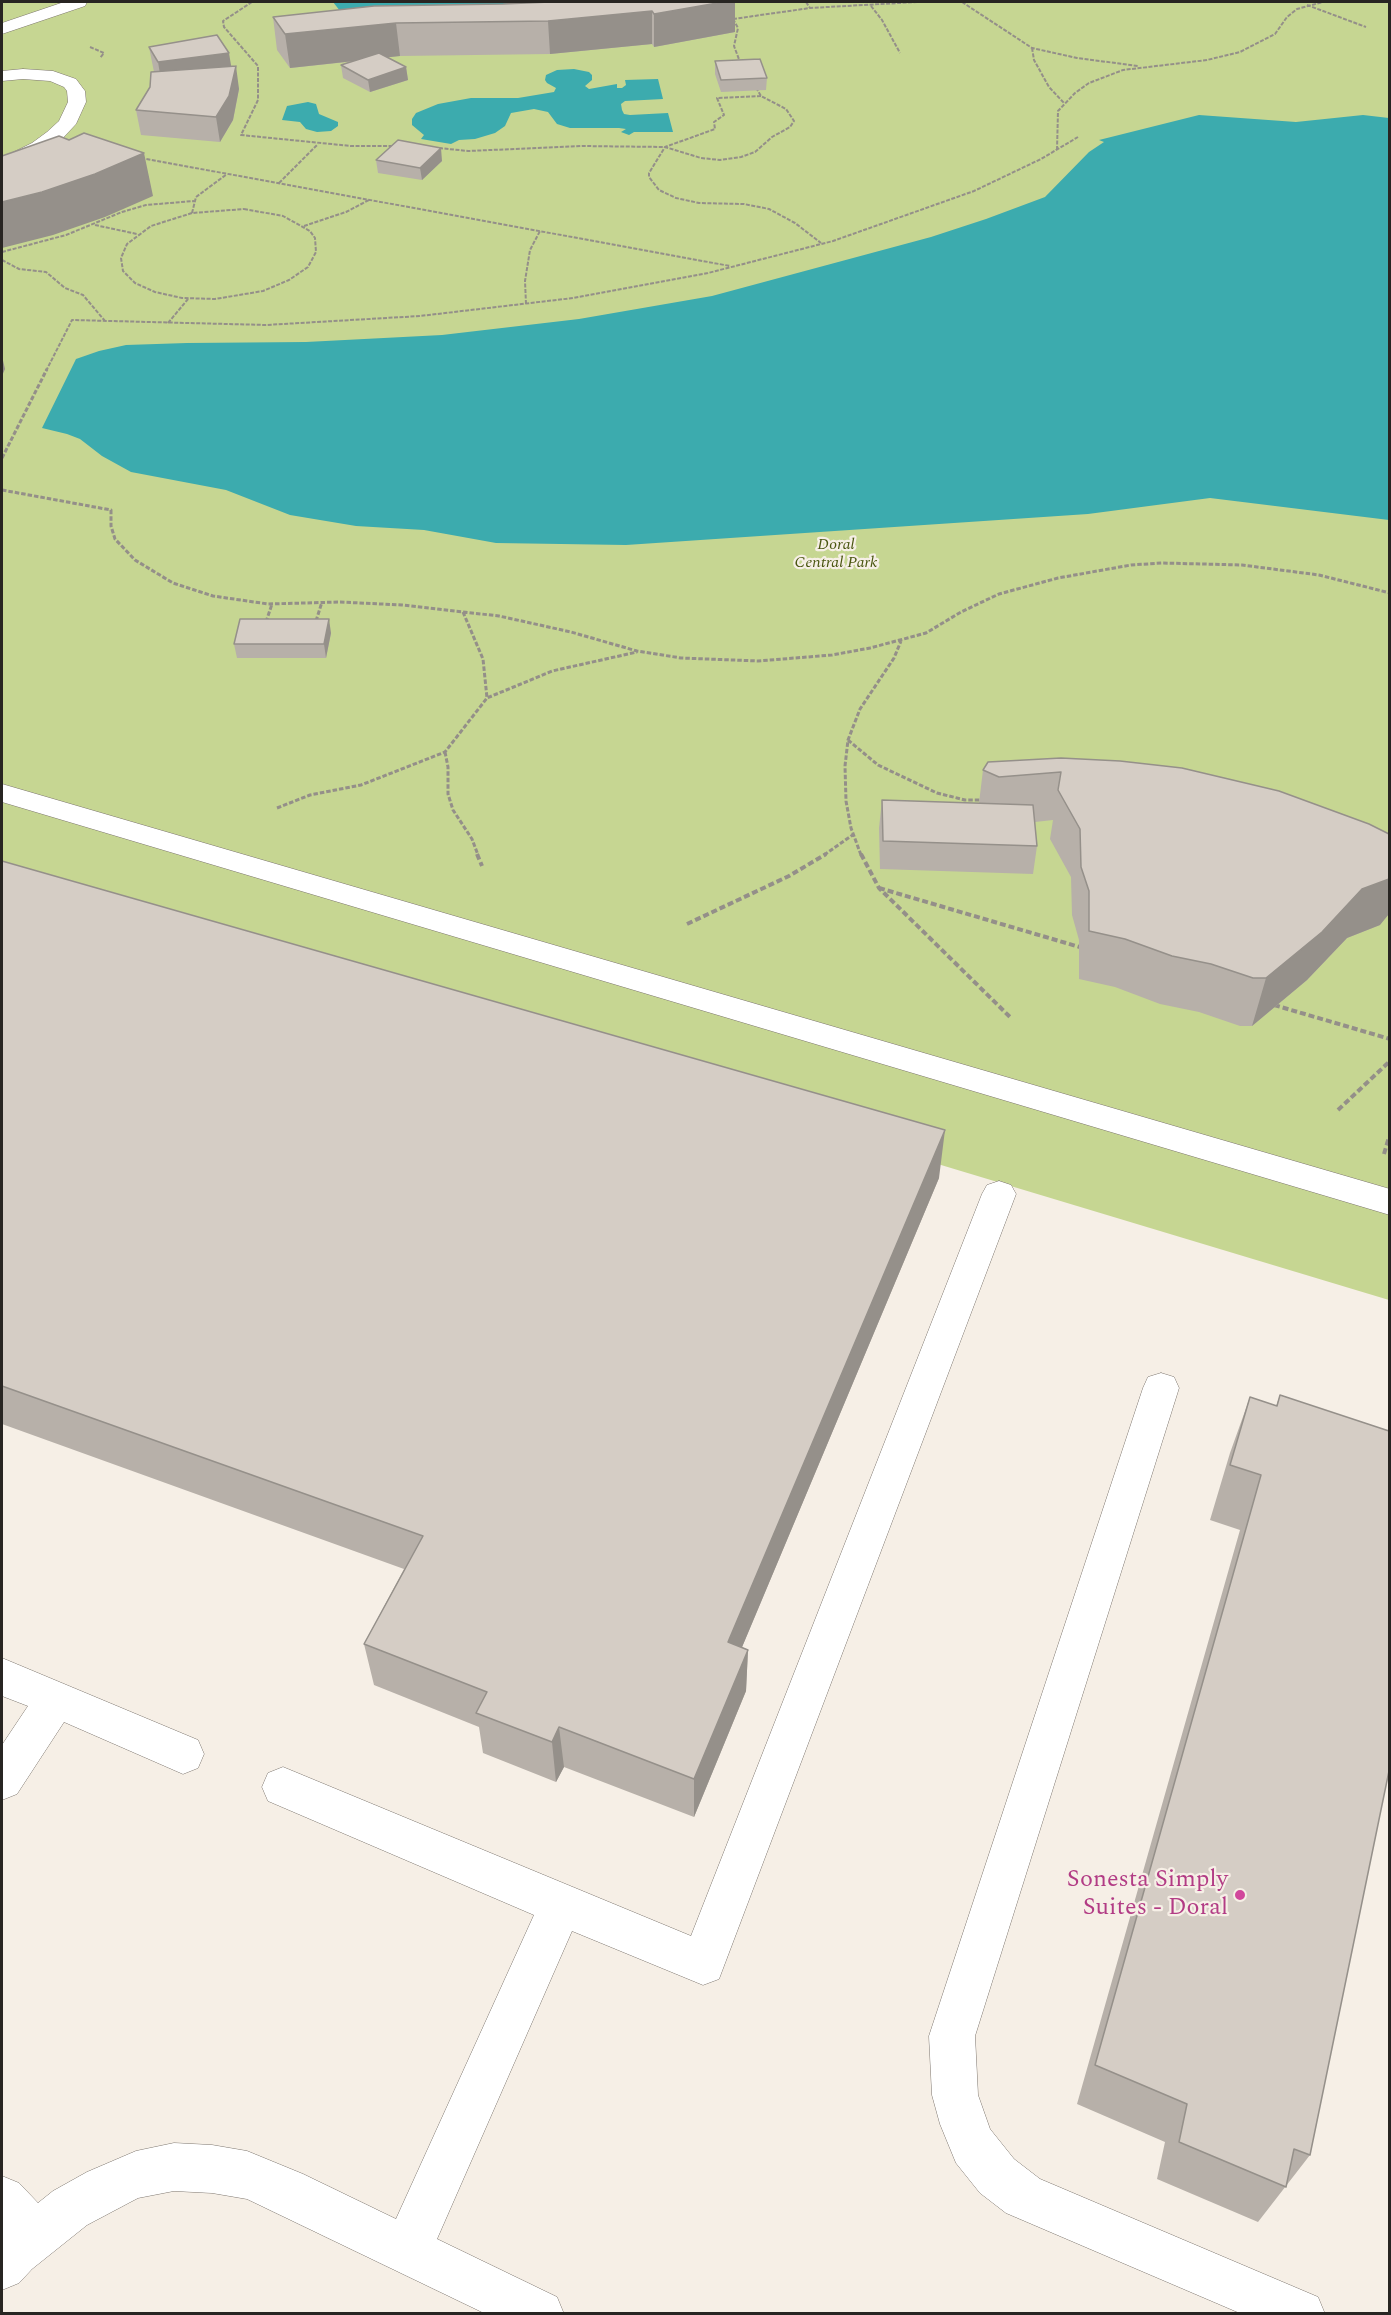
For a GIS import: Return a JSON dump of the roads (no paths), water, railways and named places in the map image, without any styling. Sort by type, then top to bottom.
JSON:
[{"type":"street","points":[[2,29],[79,2]]},
{"type":"street","points":[[2,76],[23,74],[53,76],[69,83],[76,91],[77,102],[67,124],[54,136],[39,147],[2,165]]},
{"type":"street","points":[[2,793],[1389,1202]]},
{"type":"street","points":[[283,1787],[703,1963],[999,1194]]},
{"type":"street","points":[[1161,1388],[952,2036],[952,2063],[956,2095],[963,2124],[973,2146],[997,2176],[1023,2196],[1301,2313]]},
{"type":"street","points":[[2,1677],[183,1754]]},
{"type":"street","points":[[2,1780],[56,1699]]},
{"type":"street","points":[[408,2248],[561,1905]]},
{"type":"street","points":[[2,2266],[35,2235],[70,2208],[104,2188],[136,2175],[174,2167],[212,2169],[247,2175],[286,2191],[540,2313]]},
{"type":"street","points":[[2,2200],[35,2235]]},
{"type":"water","points":[[333,2],[573,2],[359,35]]},
{"type":"water","points":[[574,69],[589,72],[592,75],[592,80],[585,86],[589,89],[617,84],[617,88],[622,88],[626,85],[625,80],[658,79],[663,99],[625,101],[621,104],[622,110],[624,114],[630,115],[668,113],[673,132],[634,132],[629,135],[621,132],[626,129],[619,128],[570,128],[557,124],[548,112],[534,109],[511,113],[505,126],[495,133],[475,139],[459,140],[451,144],[421,139],[424,135],[412,125],[412,119],[416,113],[438,104],[471,98],[518,98],[554,92],[556,88],[547,83],[546,75],[557,70]]},
{"type":"water","points":[[308,102],[316,104],[319,114],[338,122],[338,126],[331,131],[317,132],[306,129],[300,122],[282,120],[287,106]]},
{"type":"water","points":[[1199,115],[1296,122],[1363,115],[1389,118],[1389,520],[1210,498],[1088,514],[626,545],[496,543],[424,530],[356,526],[290,515],[226,490],[131,472],[102,456],[80,439],[42,428],[76,359],[99,351],[126,345],[306,342],[442,335],[579,319],[712,296],[931,237],[986,219],[1045,197],[1089,152],[1104,142],[1099,140]]},
{"type":"place","name":"Sonesta Simply Suites - Doral","points":[[1240,1895]]},
{"type":"park label","name":"Doral Central Park","points":[[836,555]]}]
